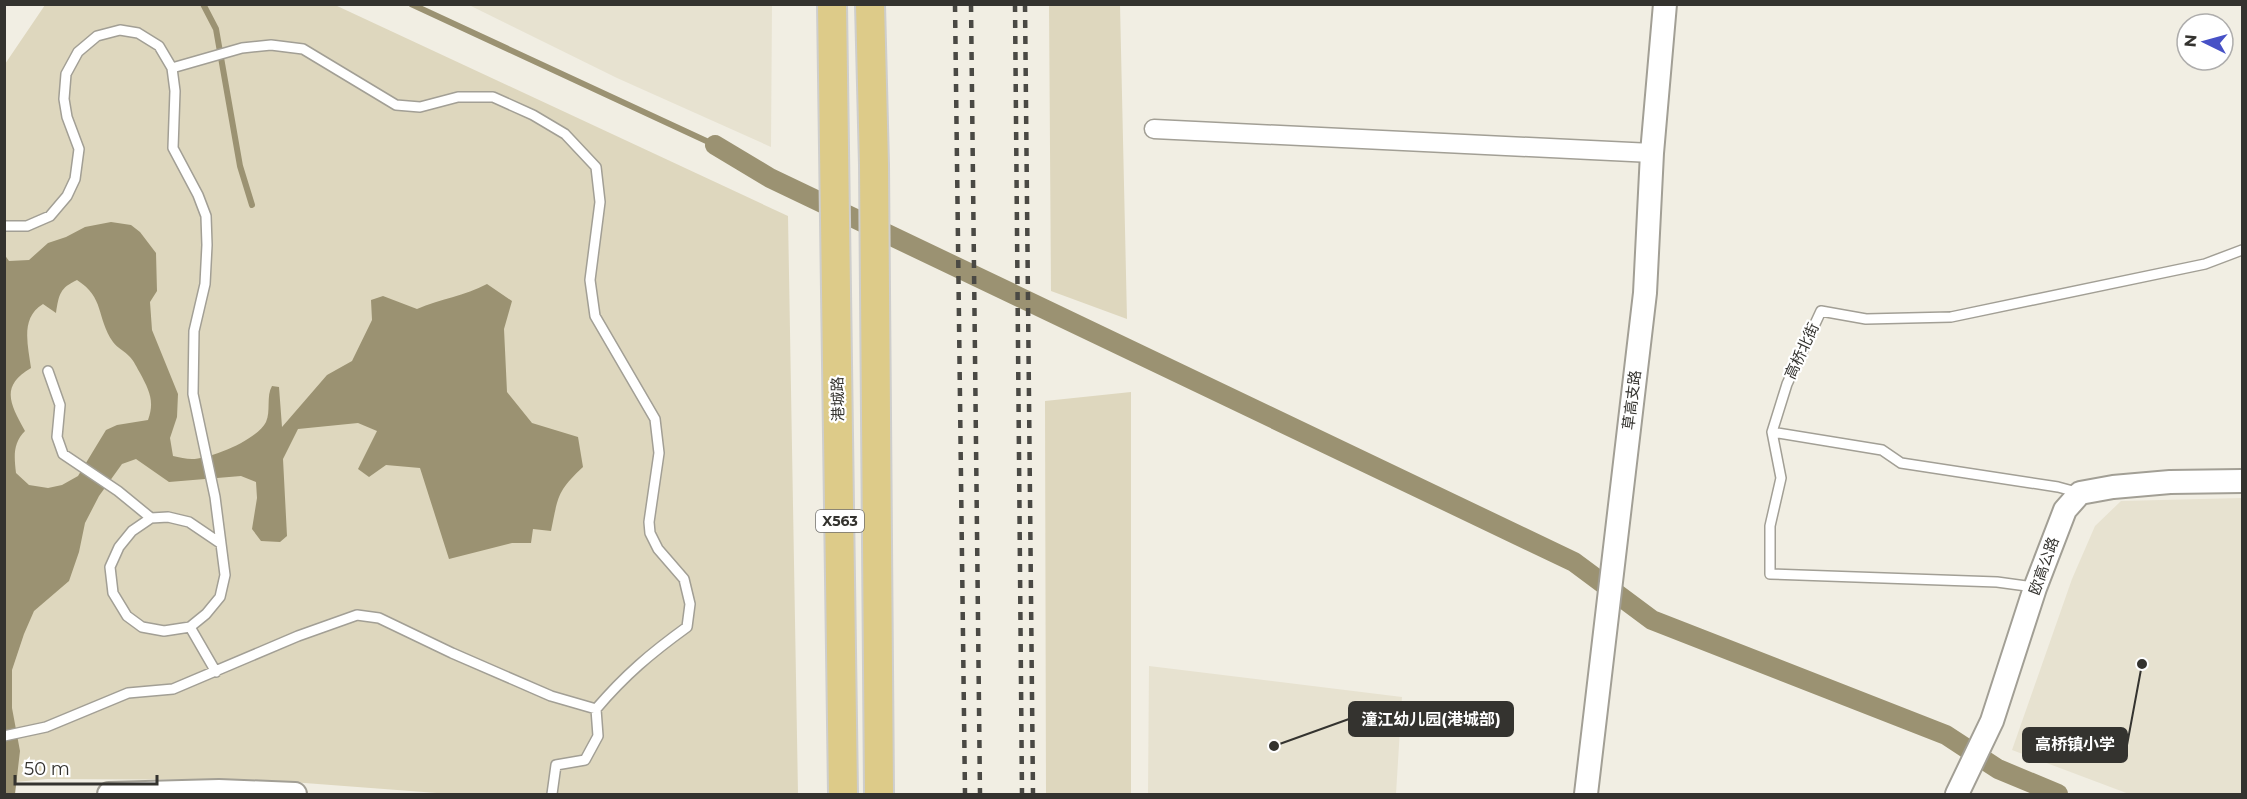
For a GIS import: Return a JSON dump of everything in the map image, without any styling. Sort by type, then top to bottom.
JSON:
[{"type":"main road","name":"港城路","points":[[832,4],[843,795]]},
{"type":"main road","name":"X563","points":[[870,4],[874,165],[879,795]]},
{"type":"street","name":"草高支路","points":[[1586,795],[1616,547],[1620,489],[1645,293],[1652,153],[1665,4]]},
{"type":"street","points":[[1154,129],[1652,153]]},
{"type":"street","points":[[2080,493],[2113,487],[2170,482],[2242,481]]},
{"type":"street","name":"欧高公路","points":[[1958,794],[1992,721],[2035,588],[2065,510],[2080,493]]},
{"type":"street","points":[[109,795],[219,791],[295,795]]},
{"type":"lane","points":[[6,225],[27,226],[50,216],[67,196],[75,178],[79,149],[67,117],[64,99],[66,74],[78,52],[97,36],[120,30],[138,33],[159,46],[172,68],[175,91],[173,148],[198,195],[206,216],[205,284],[194,331],[193,394],[215,497],[225,575],[220,597],[206,614],[190,627],[164,631],[142,627],[127,616],[113,592],[110,567],[119,547],[132,531],[151,518],[168,517],[189,522],[220,543]]},
{"type":"lane","points":[[172,68],[242,48],[271,45],[303,49],[396,105],[420,107],[458,97],[493,97],[534,116],[565,134],[596,167],[600,202],[590,280],[595,316],[655,419],[659,453],[649,522],[650,533],[658,549],[684,579],[690,604],[687,627],[649,654],[618,683],[596,709],[598,736],[585,760],[556,765],[552,795]]},
{"type":"lane","name":"高桥北街","points":[[1772,432],[1787,384],[1821,311],[1866,320],[1951,317],[2205,264],[2242,250]]},
{"type":"lane","points":[[48,371],[60,405],[57,436],[63,454],[118,491],[151,518]]},
{"type":"lane","points":[[2035,588],[1997,582],[1770,574],[1770,526],[1781,478],[1772,432],[1882,450],[1901,463],[2058,487],[2080,493]]},
{"type":"lane","points":[[4,736],[46,727],[128,693],[173,689],[298,636],[357,615],[379,618],[443,649],[551,696],[596,709]]},
{"type":"lane","points":[[190,627],[216,672]]},
{"type":"shaded area","points":[[45,5],[335,5],[788,216],[798,794],[450,794],[265,780],[47,779],[5,783],[5,64]]},
{"type":"shaded area","points":[[469,5],[772,5],[771,147],[617,78]]},
{"type":"shaded area","points":[[1049,5],[1120,5],[1127,319],[1051,291]]},
{"type":"shaded area","points":[[111,222],[131,225],[140,232],[156,253],[157,291],[150,302],[152,330],[178,394],[177,417],[170,438],[173,456],[192,459],[210,456],[243,442],[253,435],[266,422],[272,386],[279,387],[282,427],[327,375],[352,361],[372,320],[371,300],[383,296],[417,309],[470,292],[487,284],[512,301],[504,329],[507,392],[532,423],[578,437],[583,467],[568,482],[560,495],[551,531],[533,529],[531,543],[512,543],[449,559],[420,468],[386,465],[369,477],[358,469],[377,431],[358,423],[298,429],[283,459],[287,536],[280,542],[261,541],[252,529],[257,498],[256,482],[241,476],[169,482],[136,459],[122,464],[99,496],[85,523],[79,552],[69,581],[34,611],[24,634],[12,670],[12,708],[20,751],[15,794],[5,794],[4,254],[9,261],[29,260],[48,243],[85,227]],"holes":[[[77,280],[86,287],[96,301],[113,342],[131,359],[143,379],[150,396],[151,407],[148,420],[117,425],[106,430],[78,476],[62,485],[48,488],[29,485],[16,473],[15,450],[18,440],[25,431],[15,412],[11,396],[15,382],[31,368],[27,341],[28,324],[36,310],[43,304],[56,313],[61,292],[71,283]]]},
{"type":"shaded area","points":[[1131,392],[1131,794],[1046,794],[1045,401]]},
{"type":"shaded area","points":[[2242,498],[2242,794],[2129,794],[2012,750],[2072,579],[2095,526],[2121,501]]},
{"type":"shaded area","points":[[1149,666],[1402,697],[1396,794],[1148,794]]},
{"type":"waterway","points":[[203,4],[216,29],[240,166],[252,205]]},
{"type":"waterway","points":[[411,4],[715,145]]},
{"type":"waterway","points":[[715,145],[770,178],[1574,562],[1652,620],[1946,735],[1998,769],[2058,794]]},
{"type":"railway","points":[[955,4],[965,794]]},
{"type":"railway","points":[[971,4],[980,794]]},
{"type":"railway","points":[[1015,4],[1022,794]]},
{"type":"railway","points":[[1025,4],[1033,794]]},
{"type":"place","name":"高桥镇小学","points":[[2142,664]]},
{"type":"place","name":"潼江幼儿园(港城部)","points":[[1274,746]]}]
